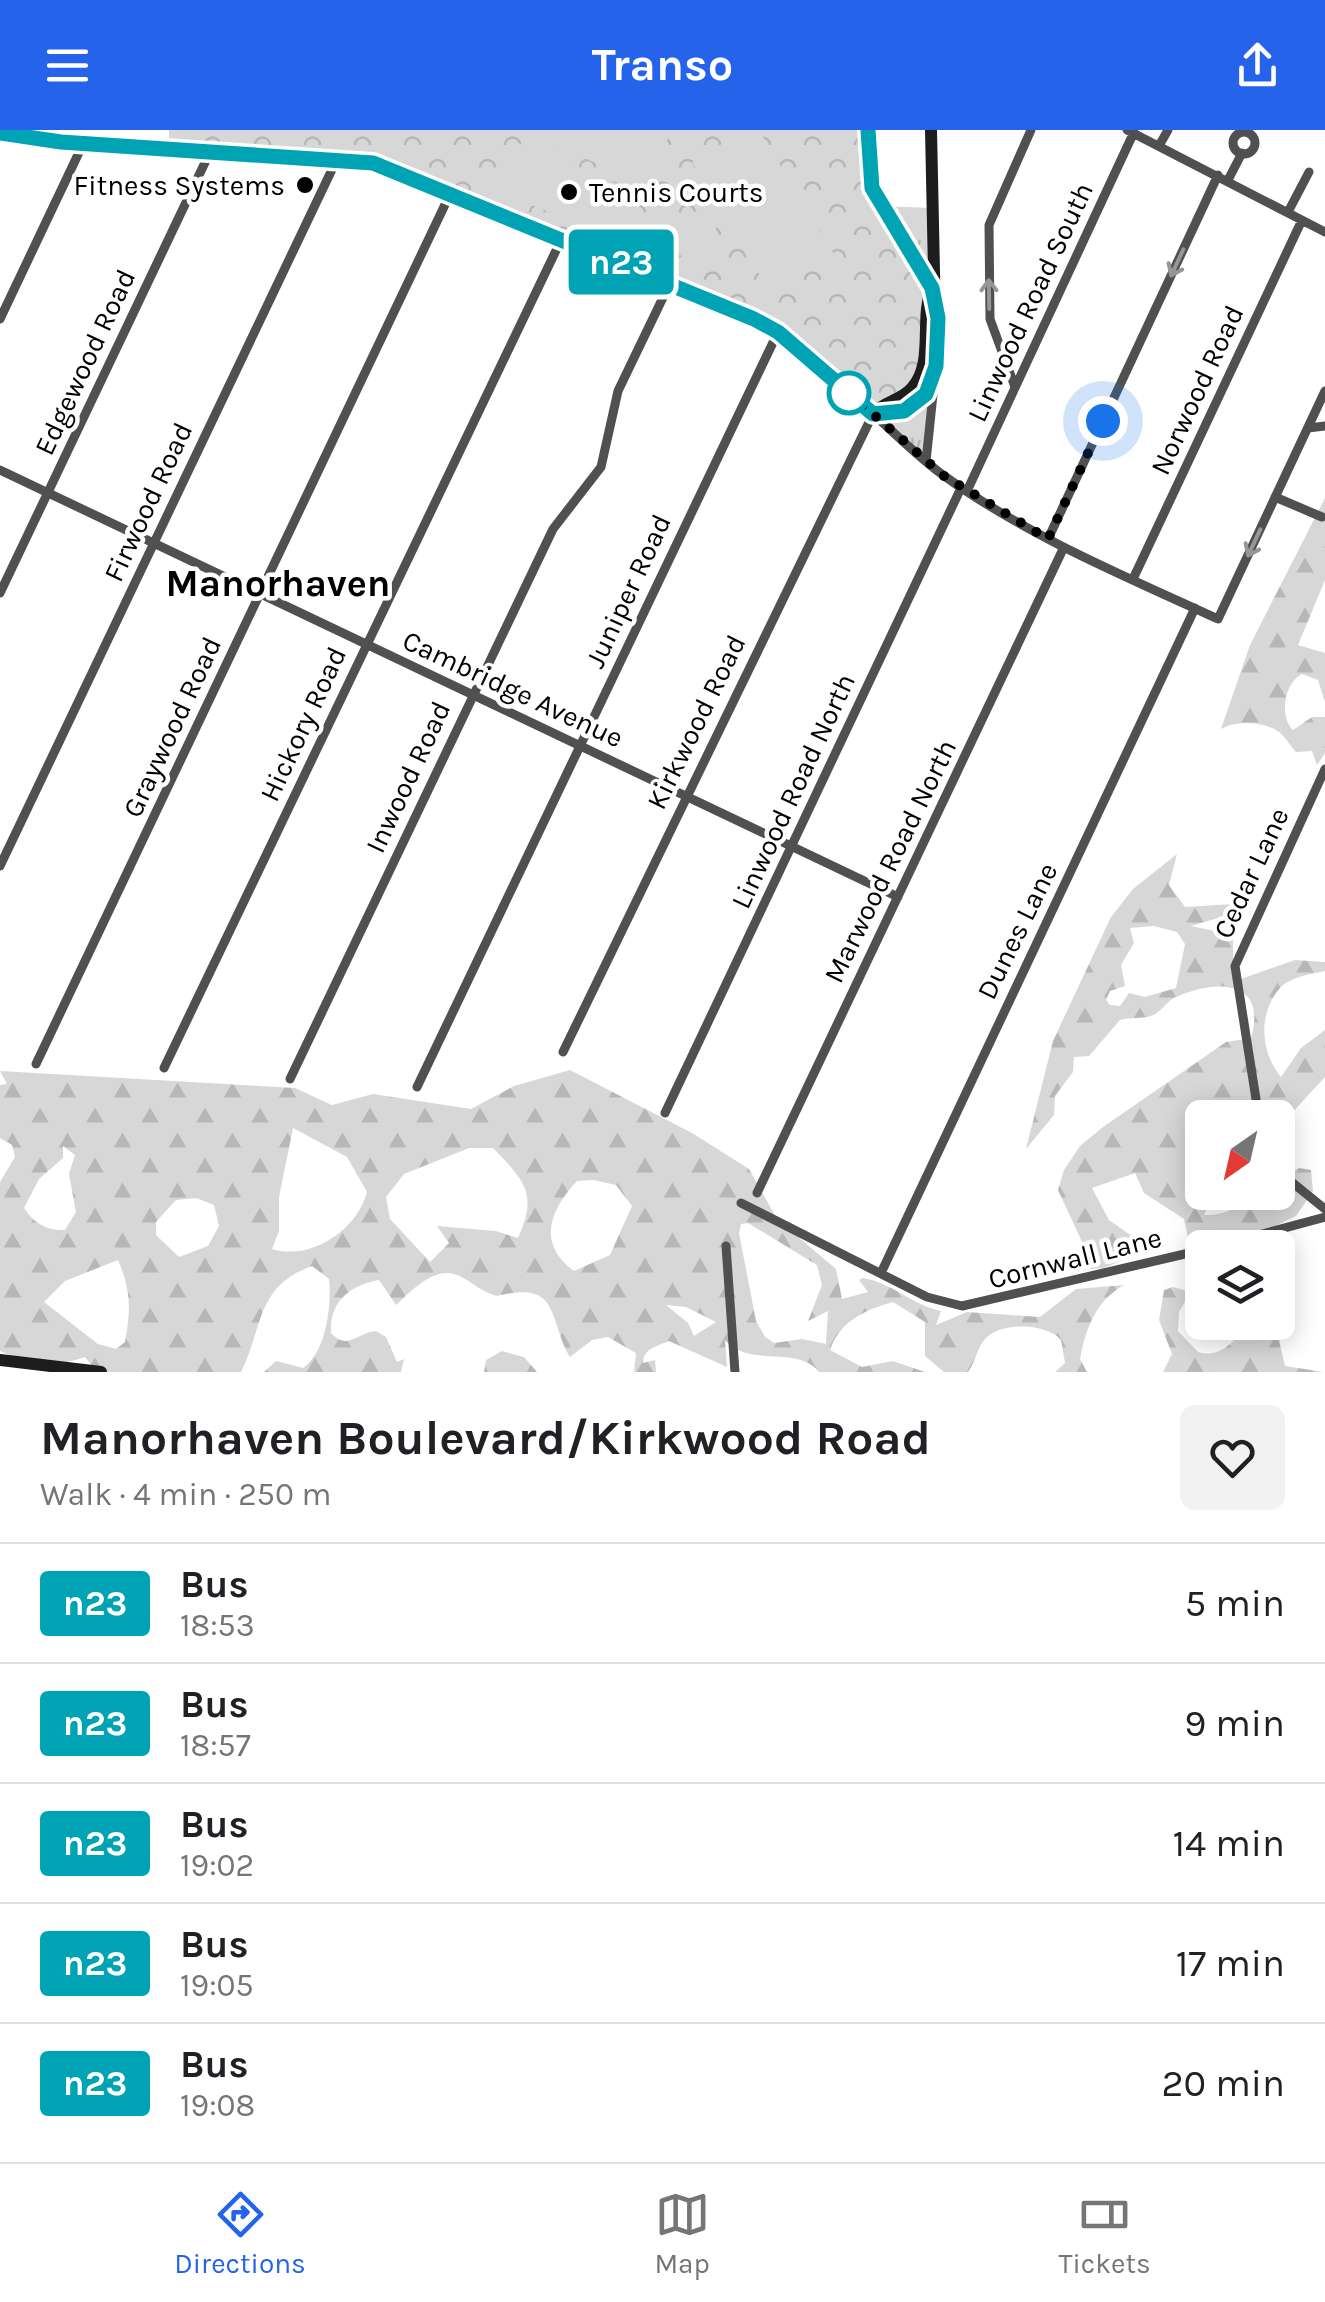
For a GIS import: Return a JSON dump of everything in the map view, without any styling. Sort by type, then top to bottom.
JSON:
[{"type":"street","points":[[868,130],[872,188],[932,288]]},
{"type":"street","points":[[926,462],[938,318],[932,288],[931,130]]},
{"type":"street","points":[[1015,387],[990,319],[988,236],[992,213],[1031,130]]},
{"type":"street","points":[[1160,144],[1168,130]]},
{"type":"street","points":[[1131,131],[1325,232]]},
{"type":"street","name":"Linwood Road South","points":[[964,490],[1131,131]]},
{"type":"street","points":[[0,132],[83,144],[338,157],[373,163],[451,192],[778,332],[926,462],[964,490],[1048,539],[1218,618],[1325,391]]},
{"type":"street","points":[[0,319],[83,144]]},
{"type":"street","name":"Edgewood Road","points":[[0,592],[210,152]]},
{"type":"street","points":[[1228,180],[1242,153]]},
{"type":"street","name":"Firwood Road","points":[[0,866],[338,157]]},
{"type":"street","points":[[1288,212],[1309,172]]},
{"type":"street","points":[[1048,539],[1218,175]]},
{"type":"street","name":"Graywood Road","points":[[36,1064],[451,192]]},
{"type":"street","name":"Norwood Road","points":[[1133,579],[1302,220]]},
{"type":"street","name":"Hickory Road","points":[[164,1068],[562,238]]},
{"type":"street","name":"Inwood Road","points":[[290,1079],[553,529],[601,467],[618,391],[670,283]]},
{"type":"street","points":[[873,414],[882,403],[904,396],[920,376],[924,309],[932,288]]},
{"type":"street","name":"Juniper Road","points":[[417,1087],[778,332]]},
{"type":"street","points":[[873,414],[894,414],[919,403],[936,366]]},
{"type":"street","name":"Kirkwood Road","points":[[563,1052],[873,414]]},
{"type":"street","points":[[1308,428],[1325,426]]},
{"type":"street","name":"Cambridge Avenue","points":[[0,470],[898,897]]},
{"type":"street","name":"Linwood Road North","points":[[666,1113],[964,490]]},
{"type":"street","points":[[1276,496],[1322,517]]},
{"type":"street","name":"Marwood Road North","points":[[757,1193],[1064,547]]},
{"type":"street","name":"Dunes Lane","points":[[881,1273],[1195,608]]},
{"type":"street","name":"Cedar Lane","points":[[1256,1100],[1234,966],[1325,769]]},
{"type":"street","points":[[1295,1185],[1325,1209]]},
{"type":"street","name":"Cornwall Lane","points":[[741,1202],[936,1301],[972,1306],[1185,1254]]},
{"type":"street","points":[[1279,1230],[1325,1218]]},
{"type":"street","points":[[726,1246],[735,1372]]},
{"type":"street","points":[[0,1360],[101,1372]]},
{"type":"green space","points":[[169,130],[868,130],[872,188],[932,288],[920,376],[873,414],[778,332],[373,163],[169,149]]},
{"type":"green space","points":[[522,130],[671,130],[655,173],[634,165],[629,178]]},
{"type":"green space","points":[[745,130],[759,130],[835,256],[771,294],[692,162]]},
{"type":"green space","name":"Tennis Courts","points":[[513,141],[644,195],[625,243],[493,189]]},
{"type":"green space","points":[[880,206],[931,208],[932,263],[917,264]]},
{"type":"green space","points":[[699,212],[716,226],[716,247],[700,263],[662,248],[677,215]]},
{"type":"green space","points":[[937,318],[926,461],[873,414]]},
{"type":"green space","points":[[1325,498],[1325,580],[1298,645],[1325,653],[1325,702],[1318,680],[1302,674],[1291,685],[1285,709],[1293,730],[1312,717],[1325,717],[1325,753],[1317,765],[1312,751],[1296,752],[1273,728],[1242,723],[1221,729],[1250,645]]},
{"type":"green space","points":[[1177,854],[1169,885],[1185,907],[1234,904],[1252,908],[1191,926],[1233,935],[1233,960],[1241,979],[1295,960],[1325,962],[1325,971],[1295,979],[1280,988],[1268,1009],[1264,1033],[1269,1057],[1281,1077],[1301,1048],[1325,1030],[1325,1077],[1295,1110],[1295,1100],[1185,1100],[1185,1210],[1206,1210],[1204,1215],[1230,1210],[1295,1210],[1295,1170],[1311,1170],[1313,1191],[1296,1216],[1267,1230],[1186,1230],[1184,1219],[1144,1193],[1135,1173],[1092,1188],[1109,1220],[1150,1249],[1104,1268],[1078,1270],[1083,1244],[1058,1190],[1064,1170],[1080,1146],[1226,1042],[1251,1038],[1254,1019],[1252,1004],[1245,994],[1222,987],[1176,997],[1151,1016],[1120,1020],[1089,1056],[1074,1057],[1073,1072],[1055,1096],[1054,1115],[1026,1149],[1053,1041],[1111,917],[1133,889]],"holes":[[[1154,926],[1177,932],[1185,944],[1176,988],[1145,997],[1129,993],[1120,1006],[1110,1005],[1106,1000],[1110,991],[1125,986],[1121,965],[1134,943],[1130,928]]]},
{"type":"green space","points":[[570,1070],[692,1133],[749,1169],[777,1219],[836,1269],[842,1299],[868,1292],[859,1280],[874,1281],[941,1311],[936,1325],[967,1312],[1040,1317],[1076,1289],[1124,1285],[1099,1307],[1089,1326],[1080,1359],[1087,1372],[1055,1372],[1065,1363],[1061,1340],[1046,1330],[1025,1326],[987,1337],[968,1372],[944,1372],[925,1356],[925,1322],[893,1302],[847,1324],[830,1350],[862,1367],[893,1361],[925,1372],[819,1372],[799,1359],[747,1353],[725,1340],[727,1367],[669,1341],[652,1348],[644,1358],[643,1363],[655,1360],[656,1372],[634,1372],[636,1353],[608,1337],[592,1340],[570,1357],[554,1316],[542,1298],[518,1292],[497,1296],[460,1276],[442,1273],[425,1280],[396,1305],[379,1280],[359,1286],[344,1296],[334,1312],[331,1333],[347,1341],[376,1331],[386,1337],[397,1362],[404,1359],[401,1372],[264,1372],[276,1361],[303,1368],[322,1340],[329,1279],[312,1266],[280,1285],[271,1297],[241,1372],[97,1372],[85,1357],[42,1363],[0,1351],[0,1182],[15,1157],[12,1145],[0,1138],[0,1085],[7,1084],[0,1071],[295,1088],[332,1105],[373,1094],[471,1109],[514,1086]],"holes":[[[293,1128],[347,1157],[367,1192],[362,1206],[343,1230],[317,1246],[287,1252],[272,1249],[279,1231],[279,1197]],[[63,1146],[75,1155],[69,1174],[76,1212],[65,1230],[41,1225],[24,1208],[39,1179],[63,1158]],[[469,1148],[493,1148],[520,1179],[527,1210],[518,1238],[496,1231],[437,1226],[449,1243],[430,1262],[390,1219],[386,1197],[404,1174]],[[593,1180],[616,1185],[632,1206],[610,1255],[574,1271],[562,1261],[551,1239],[554,1216],[577,1181]],[[196,1198],[214,1205],[219,1226],[208,1246],[179,1257],[156,1235],[156,1222],[176,1200]],[[748,1223],[817,1265],[822,1285],[808,1321],[828,1311],[826,1344],[802,1339],[774,1343],[765,1337],[756,1321],[739,1233],[741,1224]],[[118,1260],[129,1300],[125,1342],[116,1349],[98,1344],[44,1302],[65,1281]],[[666,1305],[686,1307],[716,1322],[694,1336],[688,1323]]]},
{"type":"green space","points":[[1173,1287],[1185,1290],[1178,1331],[1198,1352],[1214,1353],[1234,1340],[1279,1340],[1285,1366],[1324,1372],[1163,1372],[1172,1354],[1159,1320],[1164,1290]]},
{"type":"green space","points":[[502,1351],[524,1357],[537,1372],[484,1372],[486,1360]]},
{"type":"bus line","name":"n23","points":[[0,133],[61,142],[355,158],[373,163],[430,183],[754,319],[778,332],[873,414],[894,414],[911,408],[926,394],[936,366],[938,318],[932,288],[872,188],[868,130]]},
{"type":"place","name":"Fitness Systems","points":[[305,185]]},
{"type":"place","name":"Tennis Courts","points":[[569,192]]},
{"type":"district","name":"Manorhaven","points":[[278,583]]},
{"type":"route","points":[[849,393],[944,476],[1048,539],[1103,421]]}]
